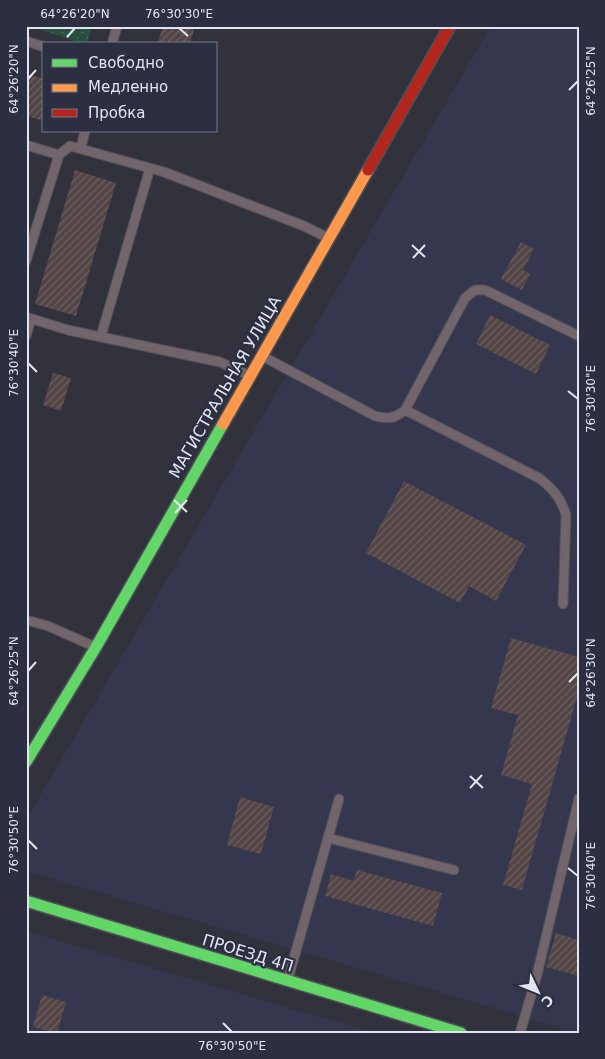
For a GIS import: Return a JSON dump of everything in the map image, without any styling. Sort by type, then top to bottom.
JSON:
[{"type":"main road","name":"МАГИСТРАЛЬНАЯ УЛИЦА","points":[[26,762],[96,647],[450,26]]},
{"type":"main road","name":"ПРОЕЗД 4П","points":[[26,901],[287,982],[461,1033]]},
{"type":"lane","points":[[113,42],[117,26]]},
{"type":"lane","points":[[26,41],[42,46]]},
{"type":"lane","points":[[81,147],[86,132]]},
{"type":"lane","points":[[26,145],[59,154]]},
{"type":"lane","points":[[26,261],[29,240],[59,154],[70,146],[81,147],[150,168],[284,218],[329,238]]},
{"type":"lane","points":[[101,336],[150,168]]},
{"type":"lane","points":[[262,356],[375,416],[386,419],[395,418],[405,410],[465,298],[475,290],[484,290],[579,336]]},
{"type":"lane","points":[[26,336],[29,318],[68,330],[220,362],[250,376]]},
{"type":"lane","points":[[405,410],[539,478],[552,488],[562,501],[566,515],[563,604]]},
{"type":"lane","points":[[26,620],[48,626],[96,647]]},
{"type":"lane","points":[[520,1033],[537,974],[579,798]]},
{"type":"lane","points":[[287,982],[339,799]]},
{"type":"lane","points":[[328,838],[454,870]]},
{"type":"shaded area","points":[[491,26],[579,26],[579,1033],[26,871],[26,820]]},
{"type":"shaded area","points":[[26,931],[375,1033],[26,1033]]},
{"type":"green space","points":[[28,26],[92,26],[88,42],[78,42]]},
{"type":"building","points":[[163,26],[195,26],[191,42],[158,42]]},
{"type":"building","points":[[26,74],[42,78],[42,120],[26,116]]},
{"type":"building","points":[[75,170],[116,183],[76,316],[35,304]]},
{"type":"building","points":[[521,242],[534,249],[523,270],[530,274],[522,290],[501,279]]},
{"type":"building","points":[[490,315],[550,345],[536,374],[476,344]]},
{"type":"building","points":[[53,373],[71,378],[61,411],[43,405]]},
{"type":"building","points":[[404,481],[526,545],[496,601],[469,586],[460,603],[366,553]]},
{"type":"building","points":[[511,638],[579,657],[579,690],[522,890],[503,885],[532,784],[501,775],[518,715],[491,708]]},
{"type":"building","points":[[240,797],[274,807],[261,854],[227,845]]},
{"type":"building","points":[[357,870],[442,893],[433,926],[325,896],[331,874],[353,881]]},
{"type":"building","points":[[556,933],[579,940],[579,976],[546,967]]},
{"type":"building","points":[[42,995],[66,1002],[57,1033],[33,1027]]},
{"type":"traffic: fast","points":[[26,762],[96,647],[223,424]]},
{"type":"traffic: fast","points":[[26,901],[461,1033]]},
{"type":"traffic: slow","points":[[223,424],[368,170]]},
{"type":"traffic: jam","points":[[368,170],[450,26]]}]
